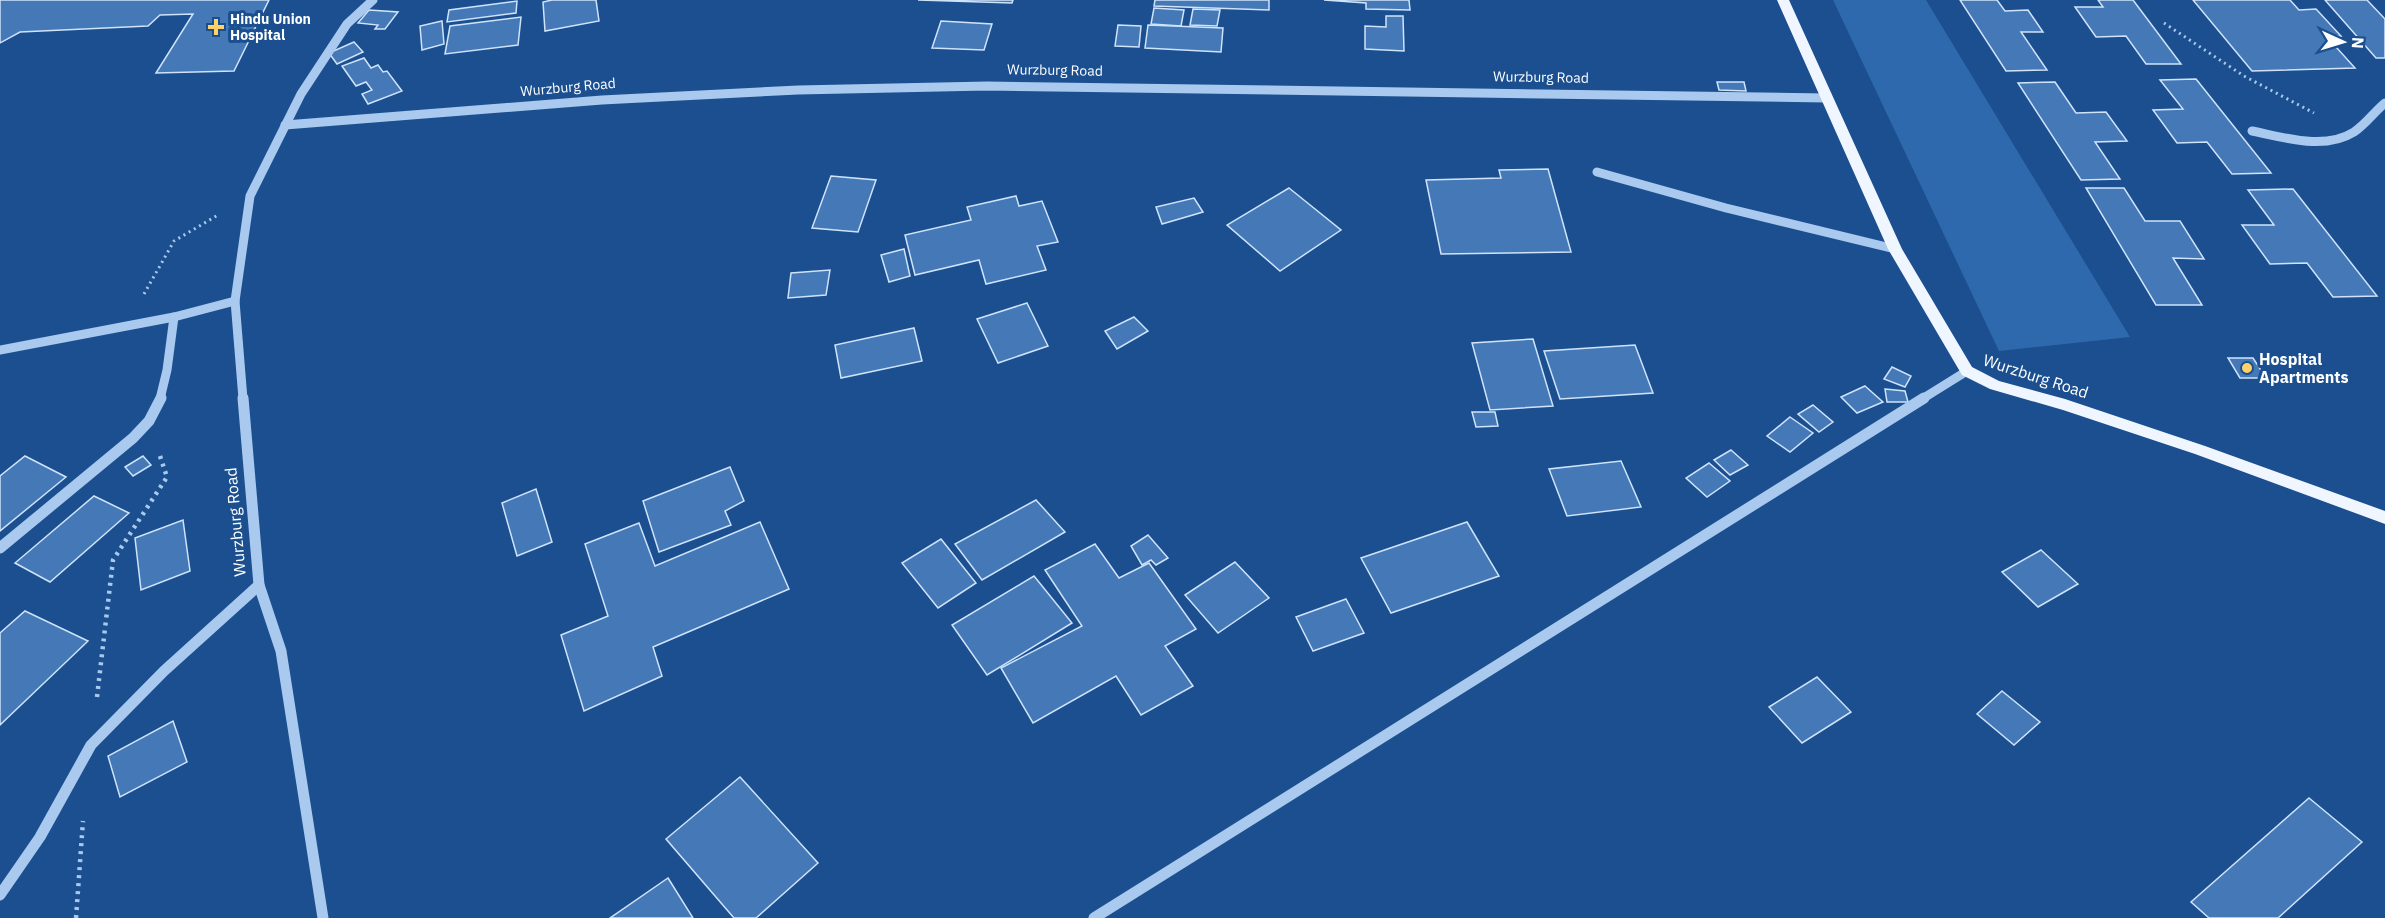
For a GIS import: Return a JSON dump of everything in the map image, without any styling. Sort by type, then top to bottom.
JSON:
[{"type":"main road","name":"Wurzburg Road","points":[[1783,0],[1895,249],[1967,371],[1995,385],[2065,405],[2200,450],[2385,518]]},
{"type":"street","name":"Wurzburg Road","points":[[323,918],[280,651],[259,585],[235,301],[250,196],[301,94],[347,24],[373,0]]},
{"type":"street","name":"Wurzburg Road","points":[[285,125],[602,100],[798,90],[987,86],[1826,98]]},
{"type":"street","points":[[2252,131],[2316,141],[2351,134],[2385,103]]},
{"type":"street","points":[[1597,172],[1726,208],[1895,249]]},
{"type":"street","points":[[0,350],[174,317],[235,301]]},
{"type":"street","points":[[0,548],[133,438],[149,421],[159,402],[174,317]]},
{"type":"street","points":[[1094,918],[1630,580],[1967,371]]},
{"type":"street","points":[[0,896],[40,837],[91,745],[164,671],[259,585]]},
{"type":"path","points":[[2164,23],[2244,76],[2351,134]]},
{"type":"path","points":[[126,326],[174,241],[250,196]]},
{"type":"path","points":[[91,745],[113,560],[167,477],[149,421]]},
{"type":"path","points":[[76,918],[84,815]]},
{"type":"shaded area","points":[[1833,0],[1926,0],[2130,337],[1999,351]]},
{"type":"building","points":[[0,0],[269,0],[234,71],[156,73],[193,14],[160,15],[148,26],[20,32],[0,43]]},
{"type":"building","points":[[596,0],[599,21],[545,31],[543,2]]},
{"type":"building","points":[[918,0],[1013,0],[1012,3]]},
{"type":"building","points":[[1155,0],[1269,0],[1269,10],[1154,6]]},
{"type":"building","points":[[1324,0],[1409,0],[1410,10],[1366,9],[1366,3]]},
{"type":"building","points":[[1960,0],[1997,0],[2005,11],[2028,10],[2043,32],[2021,32],[2047,70],[2006,71]]},
{"type":"building","points":[[2098,0],[2133,0],[2181,64],[2146,64],[2126,36],[2096,37],[2075,7],[2103,7]]},
{"type":"building","points":[[2193,0],[2290,0],[2299,10],[2316,9],[2341,36],[2327,37],[2355,68],[2252,71]]},
{"type":"building","points":[[2325,0],[2367,0],[2385,19],[2385,58],[2376,58]]},
{"type":"building","points":[[517,1],[516,13],[447,22],[449,10]]},
{"type":"building","points":[[1154,8],[1184,10],[1181,26],[1151,24]]},
{"type":"building","points":[[1193,9],[1220,10],[1217,26],[1190,25]]},
{"type":"building","points":[[369,10],[398,12],[385,29],[375,29],[378,25],[358,23]]},
{"type":"building","points":[[1386,16],[1403,16],[1404,51],[1365,49],[1365,26],[1386,27]]},
{"type":"building","points":[[521,17],[518,45],[445,54],[450,26]]},
{"type":"building","points":[[442,21],[444,44],[422,50],[420,26]]},
{"type":"building","points":[[941,21],[992,24],[984,50],[932,48]]},
{"type":"building","points":[[1118,25],[1141,26],[1139,47],[1115,46]]},
{"type":"building","points":[[1148,25],[1223,28],[1221,52],[1145,48]]},
{"type":"building","points":[[354,42],[363,52],[337,64],[329,53]]},
{"type":"building","points":[[364,58],[371,68],[378,65],[383,72],[387,71],[402,91],[368,104],[362,94],[372,90],[366,82],[356,86],[342,66]]},
{"type":"building","points":[[2196,79],[2271,173],[2232,174],[2207,142],[2177,143],[2153,110],[2183,109],[2160,80]]},
{"type":"building","points":[[1717,82],[1744,82],[1746,91],[1719,90]]},
{"type":"building","points":[[2055,82],[2076,113],[2106,112],[2127,141],[2095,142],[2120,179],[2081,180],[2018,83]]},
{"type":"building","points":[[1548,169],[1571,252],[1441,254],[1426,180],[1501,178],[1499,170]]},
{"type":"building","points":[[831,176],[876,180],[858,232],[812,228]]},
{"type":"building","points":[[1289,188],[1341,230],[1280,271],[1227,225]]},
{"type":"building","points":[[2086,188],[2124,188],[2145,221],[2180,221],[2204,259],[2173,258],[2202,305],[2156,305]]},
{"type":"building","points":[[2293,189],[2377,296],[2333,297],[2307,263],[2270,264],[2242,225],[2274,225],[2248,190]]},
{"type":"building","points":[[1016,196],[1019,206],[1042,201],[1058,242],[1037,246],[1046,270],[986,284],[979,260],[915,275],[905,235],[971,220],[967,207]]},
{"type":"building","points":[[1194,198],[1203,212],[1162,224],[1156,207]]},
{"type":"building","points":[[904,249],[910,276],[889,282],[881,255]]},
{"type":"building","points":[[830,270],[826,295],[788,298],[791,273]]},
{"type":"building","points":[[1027,303],[1048,346],[998,363],[977,319]]},
{"type":"building","points":[[1134,317],[1148,331],[1117,349],[1105,331]]},
{"type":"building","points":[[914,328],[922,361],[841,378],[835,345]]},
{"type":"building","points":[[1533,339],[1553,406],[1490,410],[1472,343]]},
{"type":"building","points":[[1635,345],[1653,393],[1560,399],[1544,351]]},
{"type":"building","name":"Hospital Apartments","points":[[2228,358],[2253,358],[2266,378],[2240,378]]},
{"type":"building","points":[[1892,367],[1911,376],[1905,387],[1884,379]]},
{"type":"building","points":[[1865,386],[1883,402],[1857,413],[1841,397]]},
{"type":"building","points":[[1885,389],[1905,391],[1908,402],[1887,402]]},
{"type":"building","points":[[1813,405],[1833,422],[1819,432],[1798,414]]},
{"type":"building","points":[[1472,412],[1495,412],[1498,426],[1476,427]]},
{"type":"building","points":[[1790,417],[1813,433],[1790,452],[1767,436]]},
{"type":"building","points":[[1731,450],[1748,465],[1730,475],[1714,460]]},
{"type":"building","points":[[25,456],[66,477],[0,531],[0,476]]},
{"type":"building","points":[[143,456],[151,465],[133,476],[125,467]]},
{"type":"building","points":[[1621,461],[1641,507],[1567,516],[1549,469]]},
{"type":"building","points":[[1709,463],[1730,481],[1707,497],[1686,478]]},
{"type":"building","points":[[730,467],[744,501],[725,511],[731,525],[659,552],[643,501]]},
{"type":"building","points":[[536,489],[552,542],[517,556],[502,503]]},
{"type":"building","points":[[94,496],[129,513],[50,582],[15,563]]},
{"type":"building","points":[[1036,500],[1065,532],[982,580],[955,544]]},
{"type":"building","points":[[183,520],[190,571],[141,590],[135,538]]},
{"type":"building","points":[[760,522],[789,589],[653,647],[662,676],[584,711],[561,635],[608,616],[585,544],[639,523],[655,566]]},
{"type":"building","points":[[1467,522],[1499,576],[1391,613],[1361,558]]},
{"type":"building","points":[[1148,535],[1168,558],[1156,565],[1151,560],[1142,565],[1131,546]]},
{"type":"building","points":[[941,539],[976,583],[938,608],[902,563]]},
{"type":"building","points":[[1095,544],[1119,578],[1149,563],[1196,629],[1165,646],[1193,686],[1141,715],[1116,676],[1033,723],[1001,668],[1082,626],[1045,570]]},
{"type":"building","points":[[2041,550],[2078,584],[2038,607],[2002,572]]},
{"type":"building","points":[[1235,562],[1269,598],[1218,633],[1185,595]]},
{"type":"building","points":[[1034,576],[1072,623],[987,675],[952,625]]},
{"type":"building","points":[[1346,599],[1364,633],[1313,651],[1296,617]]},
{"type":"building","points":[[25,611],[88,641],[0,725],[0,633]]},
{"type":"building","points":[[1817,677],[1851,712],[1802,743],[1769,707]]},
{"type":"building","points":[[2002,691],[2040,722],[2014,745],[1977,714]]},
{"type":"building","points":[[173,721],[187,762],[120,797],[108,756]]},
{"type":"building","points":[[740,777],[818,863],[756,918],[734,918],[666,839]]},
{"type":"building","points":[[2309,798],[2362,842],[2278,918],[2209,918],[2191,902]]},
{"type":"building","points":[[668,878],[693,918],[610,918]]},
{"type":"place","name":"Hindu Union Hospital","points":[[216,27]]},
{"type":"place","name":"Hospital Apartments","points":[[2247,368]]}]
